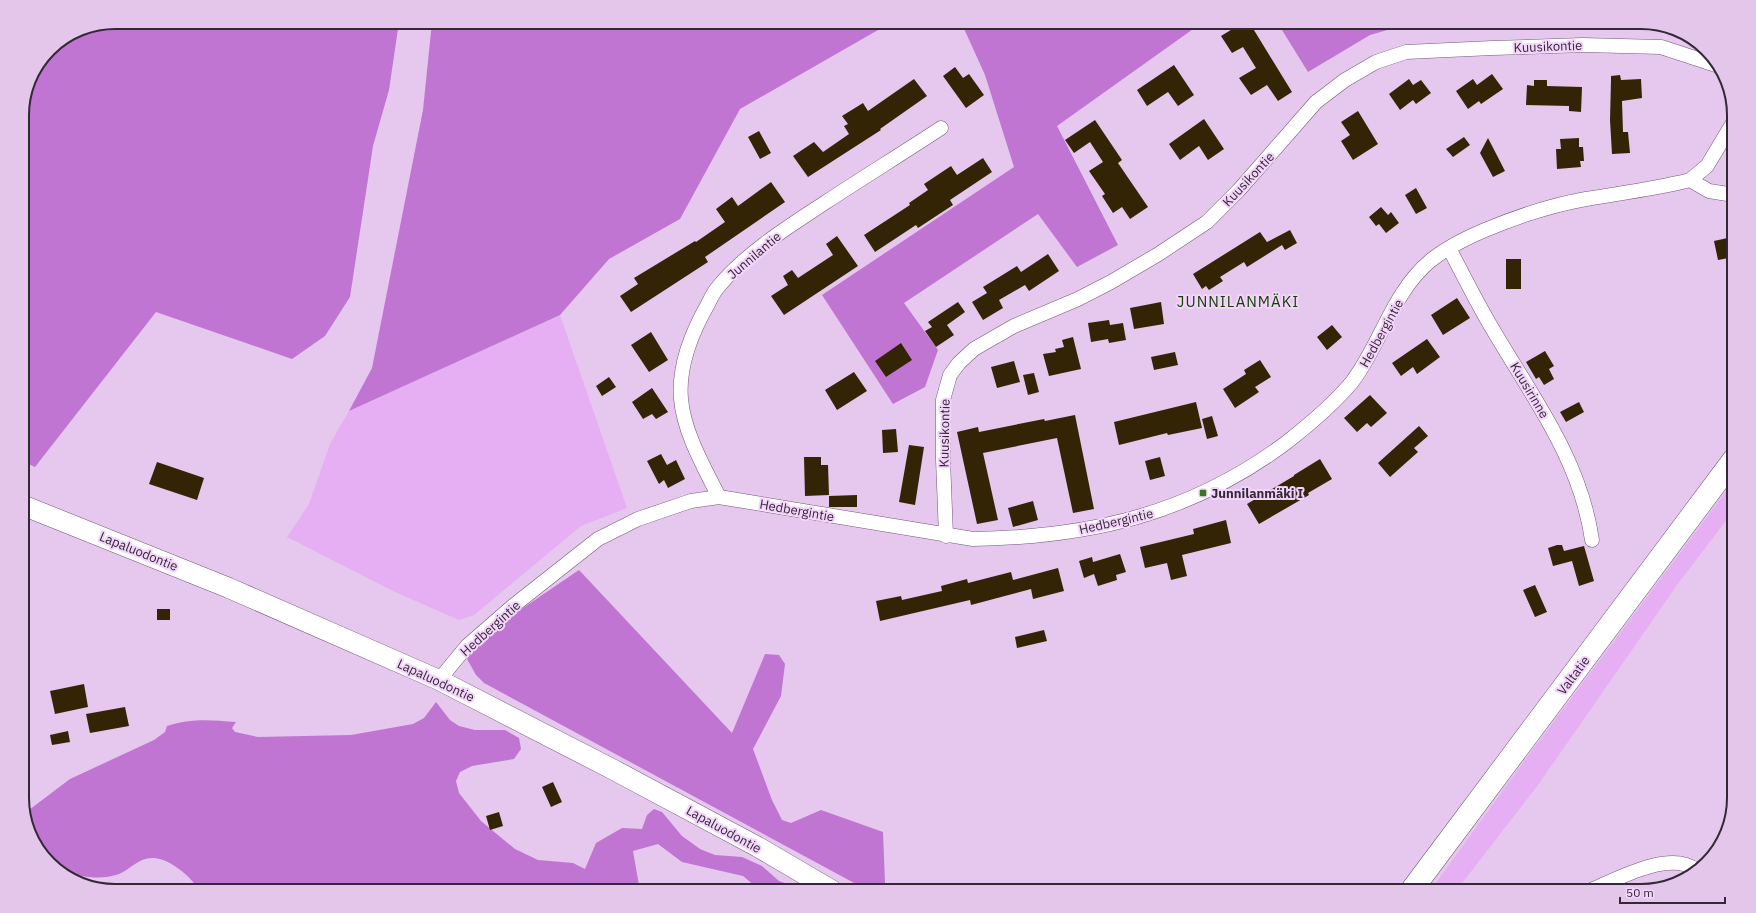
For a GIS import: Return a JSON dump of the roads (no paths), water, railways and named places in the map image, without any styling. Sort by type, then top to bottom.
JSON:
[{"type":"highway","name":"Valtatie","points":[[1417,884],[1727,468]]},
{"type":"main road","name":"Lapaluodontie","points":[[29,508],[229,588],[439,680],[608,766],[758,847],[821,884]]},
{"type":"street","name":"Kuusikontie","points":[[946,536],[943,459],[943,400],[950,375],[959,363],[974,349],[1014,326],[1078,299],[1111,282],[1157,255],[1207,222],[1239,190],[1316,102],[1345,80],[1376,62],[1406,52],[1583,45],[1661,47],[1710,63]]},
{"type":"street","name":"Junnilantie","points":[[719,497],[687,426],[681,400],[681,384],[684,361],[702,314],[718,286],[738,265],[793,223],[941,128]]},
{"type":"street","points":[[1727,133],[1707,166],[1690,180],[1709,191],[1727,194]]},
{"type":"street","name":"Hedbergintie","points":[[439,680],[467,646],[513,606],[598,538],[638,519],[691,501],[719,497],[946,536],[980,539],[1062,534],[1137,518],[1176,505],[1213,488],[1258,463],[1313,422],[1346,388],[1360,371],[1399,299],[1414,278],[1429,262],[1448,248],[1499,224],[1556,206],[1658,188],[1690,180]]},
{"type":"street","name":"Kuusirinne","points":[[1448,248],[1489,324],[1548,419],[1560,443],[1588,514],[1592,540]]},
{"type":"street","points":[[1606,884],[1650,866],[1669,863],[1691,868]]},
{"type":"place","name":"Junnilanmäki I","points":[[1203,493]]},
{"type":"district","name":"JUNNILANMÄKI","points":[[1238,302]]}]
